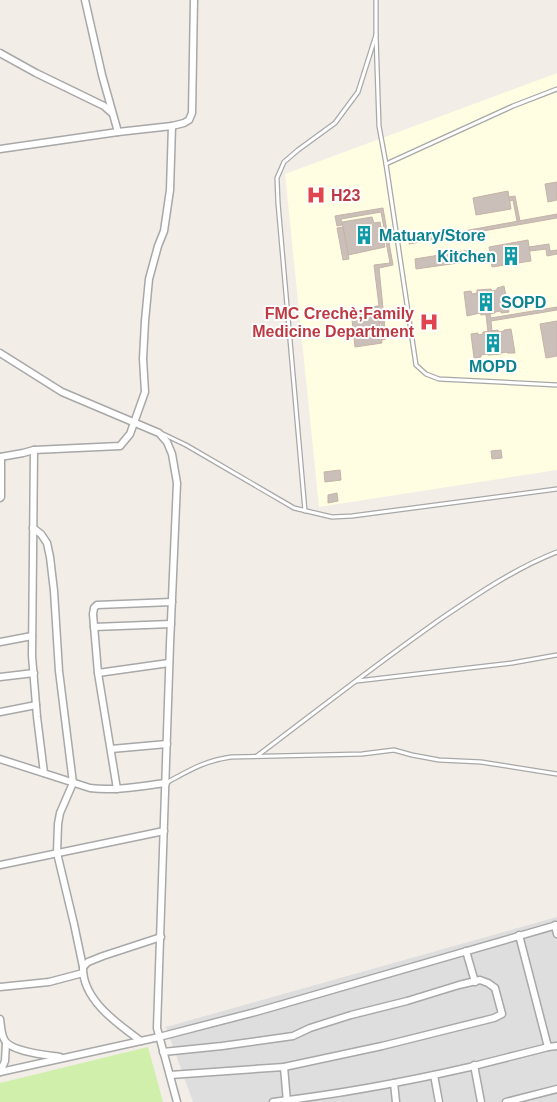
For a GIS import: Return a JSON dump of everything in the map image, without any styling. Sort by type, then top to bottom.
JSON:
[{"type":"street","points":[[85,0],[118,132]]},
{"type":"street","points":[[0,149],[172,126],[189,120],[192,113],[194,0]]},
{"type":"street","points":[[0,53],[104,106],[112,113]]},
{"type":"street","points":[[0,498],[2,497],[0,457],[34,450],[120,446],[130,434],[145,392],[143,359],[148,288],[155,254],[166,222],[170,190],[172,126]]},
{"type":"street","points":[[0,353],[62,392],[159,433],[167,442],[172,454],[177,483],[157,1028],[178,1102]]},
{"type":"street","points":[[34,450],[32,656],[44,773]]},
{"type":"street","points":[[32,528],[41,534],[47,543],[50,557],[60,680],[73,783],[60,813],[57,853],[88,988],[98,1005],[111,1018],[142,1041]]},
{"type":"street","points":[[117,789],[98,673],[92,614],[97,605],[172,602]]},
{"type":"street","points":[[94,626],[171,624]]},
{"type":"street","points":[[0,642],[32,636]]},
{"type":"street","points":[[98,673],[170,663]]},
{"type":"street","points":[[0,677],[34,672]]},
{"type":"street","points":[[0,712],[36,705]]},
{"type":"street","points":[[111,749],[167,744]]},
{"type":"street","points":[[0,759],[90,788],[117,789],[166,783]]},
{"type":"street","points":[[0,866],[164,831]]},
{"type":"street","points":[[0,1072],[159,1037],[278,1006],[556,925],[557,934]]},
{"type":"street","points":[[519,935],[548,1047]]},
{"type":"street","points":[[0,987],[49,982],[83,970],[88,962],[161,937]]},
{"type":"street","points":[[466,951],[475,982]]},
{"type":"street","points":[[163,1052],[293,1036],[310,1028],[343,1018],[480,980],[494,988],[502,1014],[494,1018],[382,1046],[284,1067],[170,1075]]},
{"type":"street","points":[[0,1019],[6,1043],[5,1061],[0,1072]]},
{"type":"street","points":[[6,1043],[25,1051],[65,1058]]},
{"type":"street","points":[[274,1102],[305,1100],[394,1083],[557,1046]]},
{"type":"street","points":[[474,1066],[481,1102]]},
{"type":"street","points":[[284,1067],[287,1101]]},
{"type":"street","points":[[434,1075],[439,1102]]},
{"type":"street","points":[[394,1083],[396,1102]]},
{"type":"street","points":[[506,1102],[557,1089]]},
{"type":"lane","points":[[376,0],[379,126],[416,365],[426,374],[439,379],[557,385]]},
{"type":"lane","points":[[305,511],[277,178],[284,162],[335,123],[358,92],[376,35]]},
{"type":"lane","points":[[386,164],[513,106],[557,89]]},
{"type":"lane","points":[[159,433],[186,444],[294,508],[332,517],[557,489]]},
{"type":"lane","points":[[256,757],[415,637],[485,589],[537,560],[557,552]]},
{"type":"lane","points":[[356,681],[512,663],[557,655]]},
{"type":"lane","points":[[166,783],[196,766],[231,757],[362,754],[394,750],[439,760],[481,762],[557,774]]},
{"type":"shaded area","name":"FMC Crechè;Family Medicine Department","points":[[557,73],[557,470],[319,507],[285,174]]},
{"type":"shaded area","points":[[557,917],[557,1102],[193,1102],[166,1027]]},
{"type":"green space","points":[[148,1047],[163,1102],[0,1102],[0,1083]]},
{"type":"building","points":[[557,182],[557,200],[548,202],[545,184]]},
{"type":"building","points":[[508,191],[511,209],[476,215],[473,198]]},
{"type":"building","points":[[515,196],[520,221],[517,221],[513,200],[510,201],[509,197]]},
{"type":"building","points":[[383,208],[393,265],[379,268],[386,339],[382,340],[374,265],[390,263],[385,236],[382,233],[385,233],[381,212],[341,219],[342,225],[337,226],[335,216]]},
{"type":"building","points":[[557,214],[557,218],[409,244],[409,241]]},
{"type":"building","name":"Matuary/Store","points":[[372,217],[374,223],[380,222],[385,247],[348,255],[342,222]]},
{"type":"building","points":[[343,227],[349,259],[343,260],[337,228]]},
{"type":"building","name":"Kitchen","points":[[528,240],[531,261],[492,267],[489,247]]},
{"type":"building","points":[[549,244],[550,251],[557,250],[557,254],[547,256],[546,249],[530,251],[529,247]]},
{"type":"building","points":[[470,250],[472,261],[416,269],[415,259]]},
{"type":"building","name":"SOPD","points":[[504,286],[509,312],[501,313],[501,311],[481,315],[480,313],[467,316],[464,292],[471,291],[472,294],[477,293],[477,290],[491,289],[492,291]]},
{"type":"building","points":[[377,306],[382,343],[355,347],[351,311]]},
{"type":"building","points":[[557,307],[557,310],[491,321],[492,331],[488,332],[486,315],[490,314],[491,318]]},
{"type":"building","points":[[557,321],[557,356],[546,358],[540,324]]},
{"type":"building","name":"MOPD","points":[[511,329],[515,353],[487,354],[474,358],[471,334],[478,333],[478,335],[483,334],[483,332],[498,330],[499,332]]},
{"type":"building","points":[[501,450],[502,458],[492,459],[491,451]]},
{"type":"building","points":[[340,470],[341,480],[325,482],[324,472]]},
{"type":"building","points":[[337,493],[338,501],[328,503],[328,495]]},
{"type":"place","name":"H23","points":[[316,195]]},
{"type":"place","name":"Matuary/Store","points":[[364,235]]},
{"type":"place","name":"Kitchen","points":[[511,256]]},
{"type":"place","name":"SOPD","points":[[486,302]]},
{"type":"place","name":"FMC Crechè;Family Medicine Department","points":[[429,322]]},
{"type":"place","name":"MOPD","points":[[493,343]]}]
